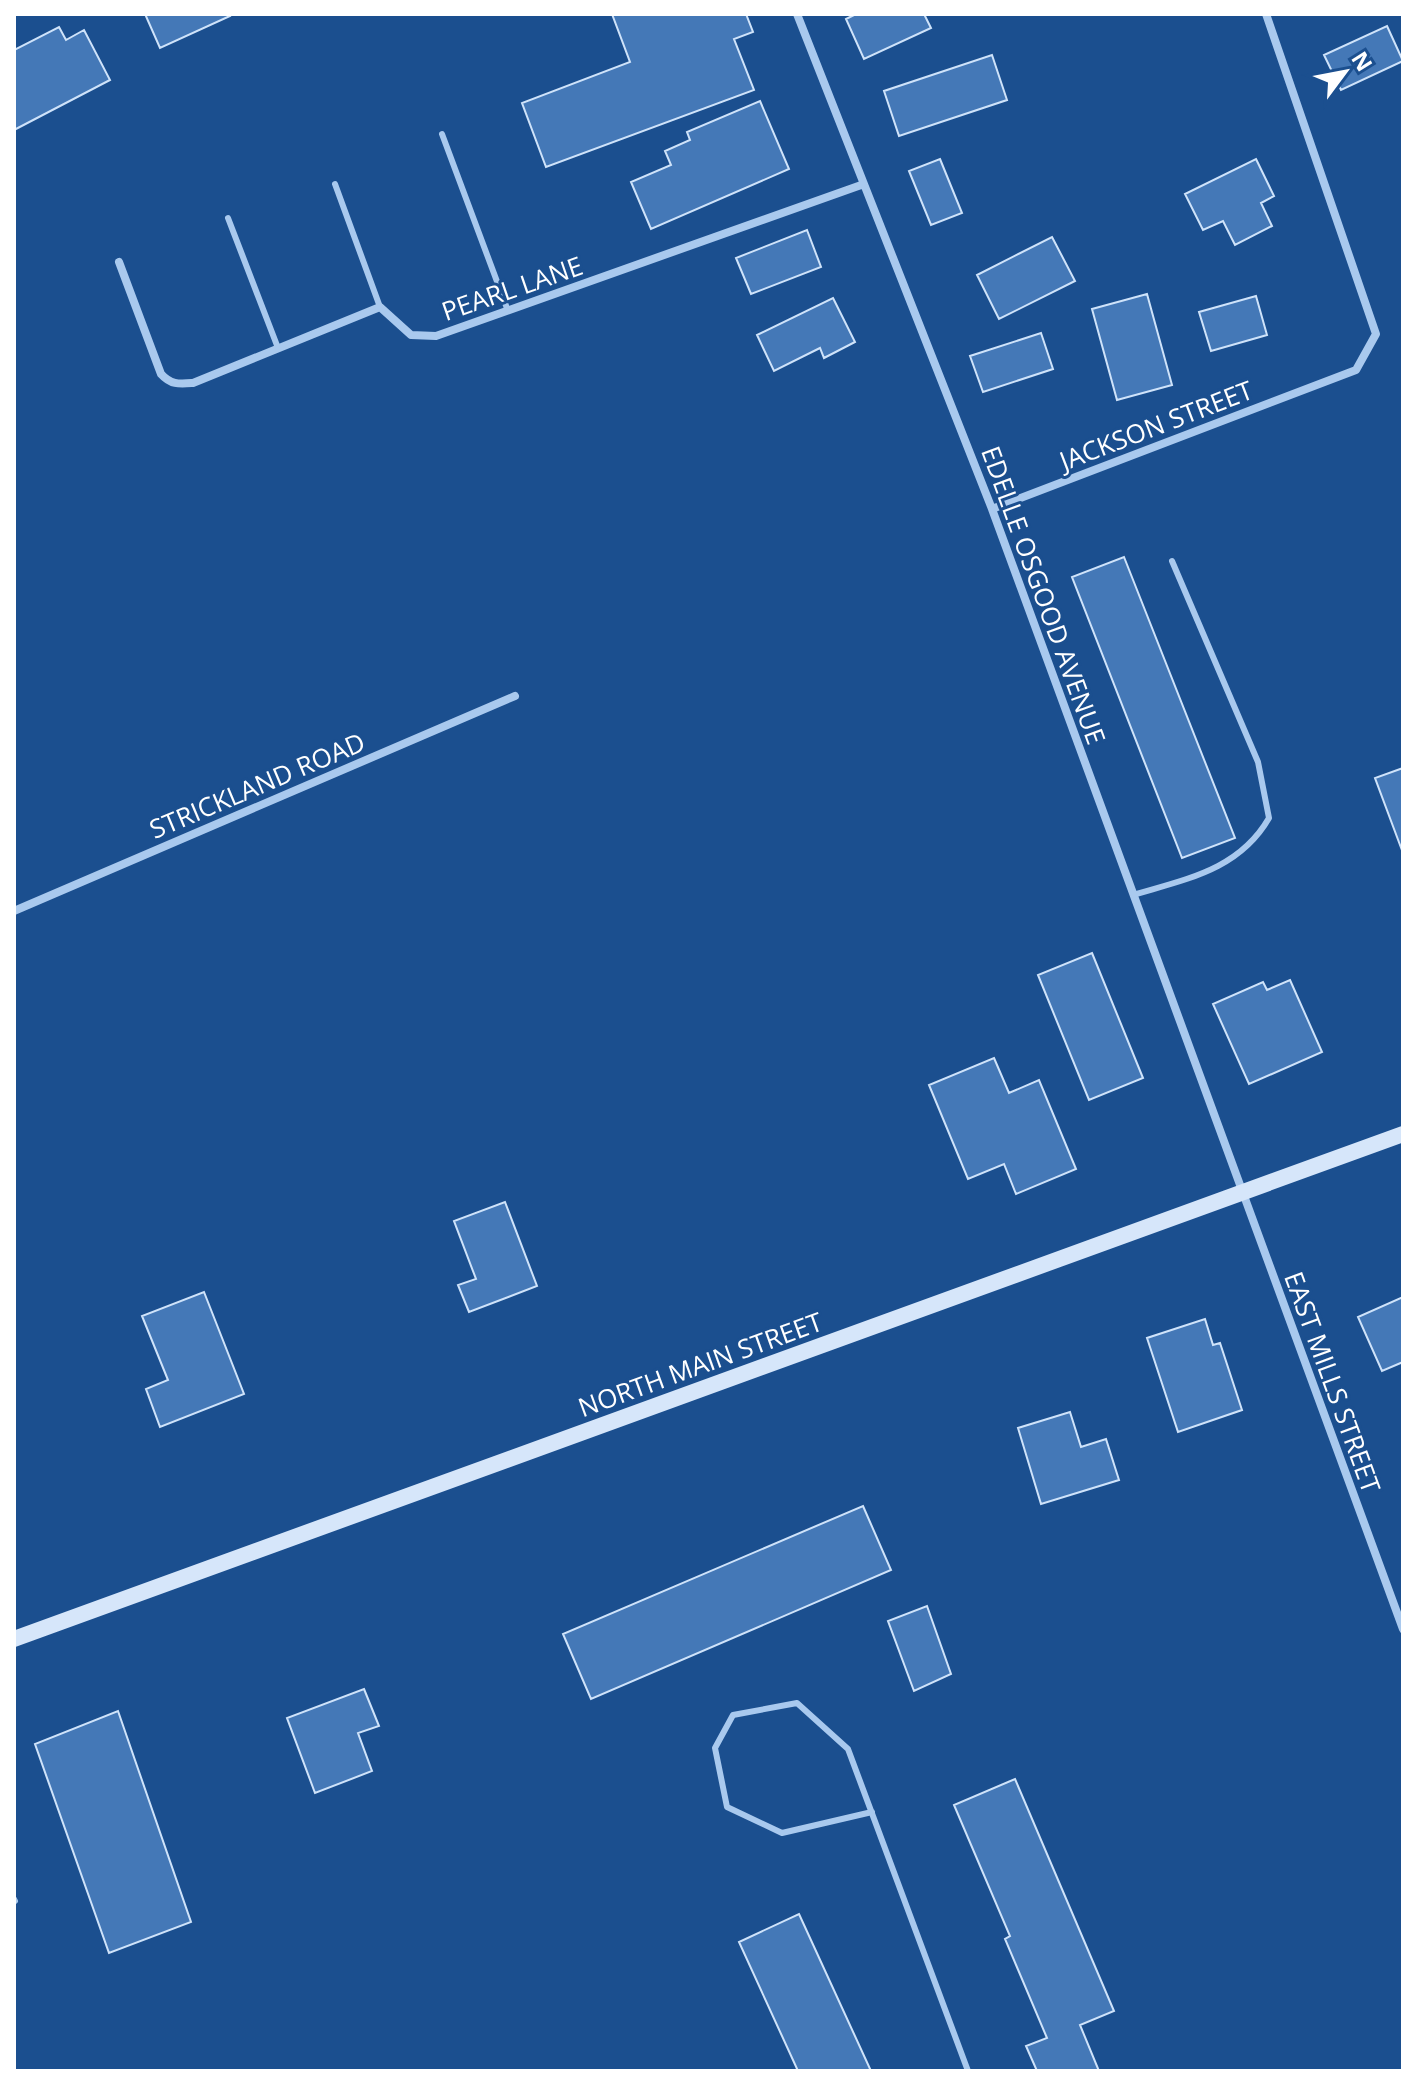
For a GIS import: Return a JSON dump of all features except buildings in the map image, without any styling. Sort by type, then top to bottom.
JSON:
[{"type":"street","name":"EDELLE OSGOOD AVENUE","points":[[797,14],[992,509],[1242,1193]]},
{"type":"street","name":"JACKSON STREET","points":[[992,509],[1356,370],[1376,334],[1266,14]]},
{"type":"street","name":"PEARL LANE","points":[[380,307],[411,335],[436,336],[864,184]]},
{"type":"street","points":[[119,262],[161,374],[175,384],[193,383],[380,307]]},
{"type":"street","name":"STRICKLAND ROAD","points":[[14,911],[515,696]]},
{"type":"street","name":"NORTH MAIN STREET","points":[[14,1639],[1403,1134]]},
{"type":"street","name":"EAST MILLS STREET","points":[[1242,1193],[1403,1629]]},
{"type":"lane","points":[[442,134],[508,311]]},
{"type":"lane","points":[[335,184],[380,307]]},
{"type":"lane","points":[[228,218],[278,348]]},
{"type":"lane","points":[[1133,895],[1196,876],[1240,855],[1258,837],[1269,818],[1258,762],[1172,561]]},
{"type":"lane","points":[[872,1812],[782,1833],[727,1807],[715,1748],[733,1715],[797,1703],[848,1749],[872,1812],[968,2071]]}]
